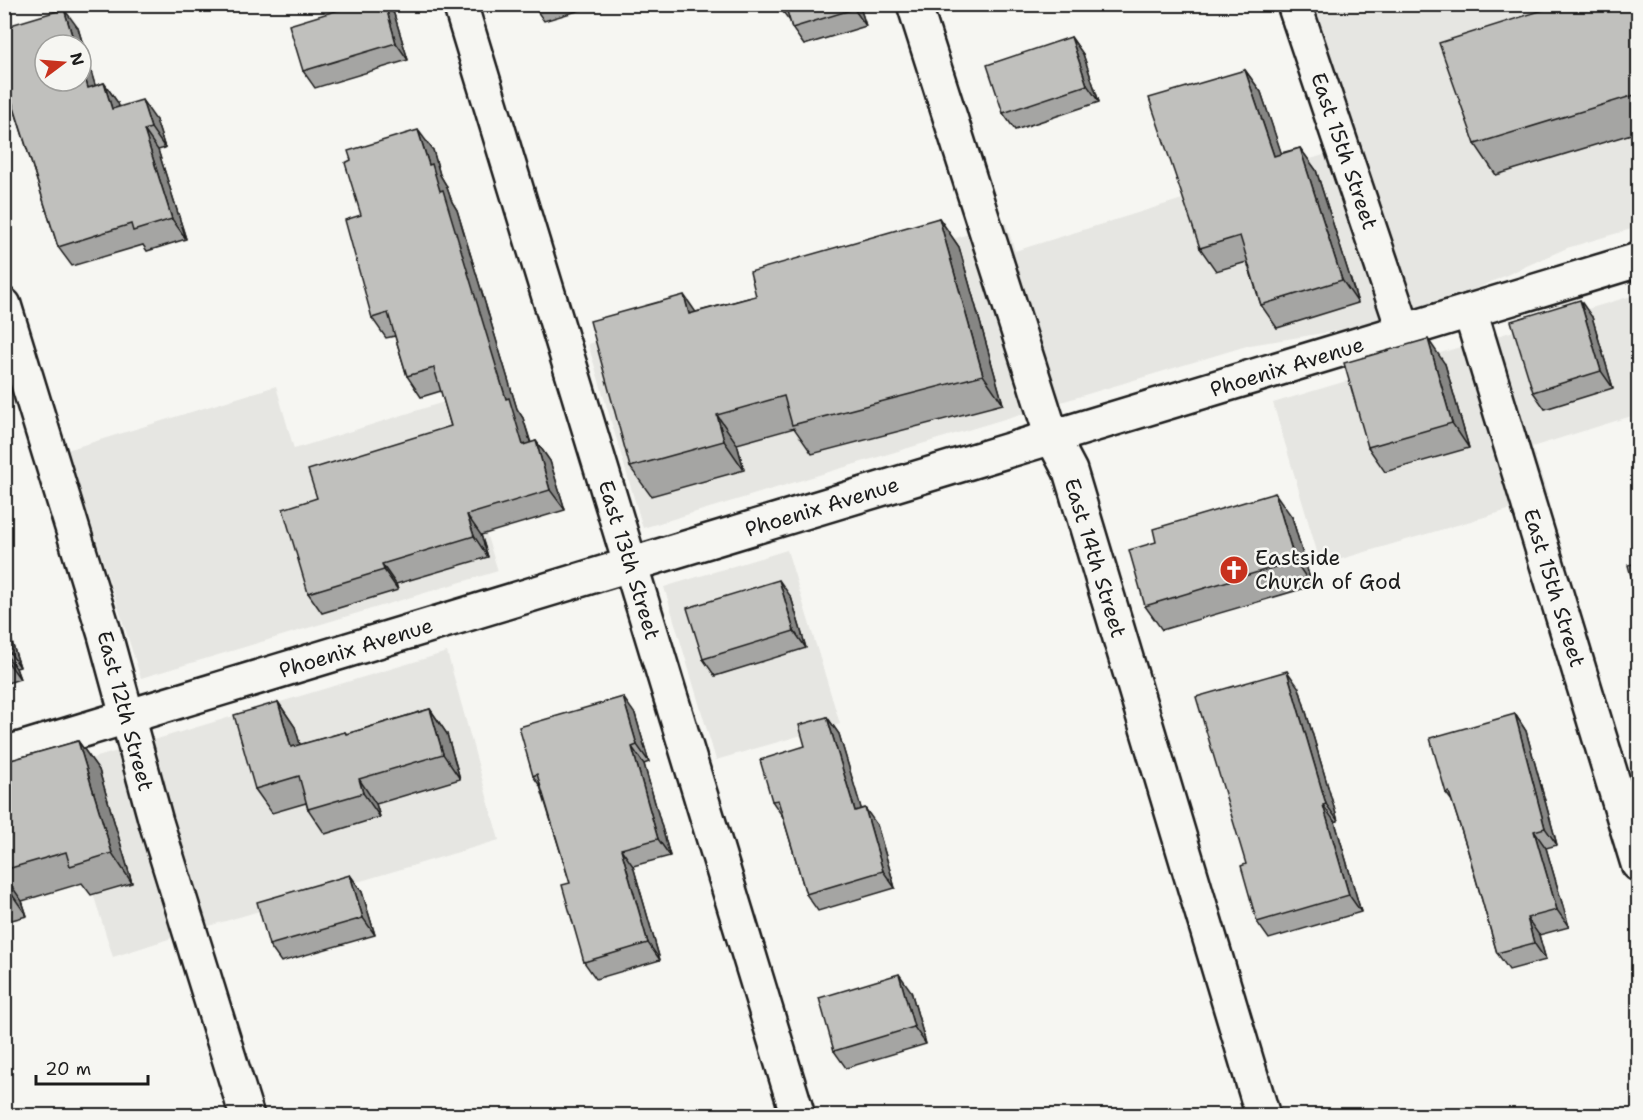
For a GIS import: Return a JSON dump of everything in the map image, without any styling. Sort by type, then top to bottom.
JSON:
[{"type":"street","name":"East 13th Street","points":[[460,4],[798,1116]]},
{"type":"street","name":"East 14th Street","points":[[914,4],[1052,437],[1070,471],[1263,1116]]},
{"type":"street","name":"East 15th Street","points":[[1294,4],[1404,331]]},
{"type":"street","name":"Phoenix Avenue","points":[[4,754],[1638,260]]},
{"type":"street","name":"East 12th Street","points":[[4,305],[156,822],[247,1116]]},
{"type":"street","name":"East 15th Street","points":[[1470,311],[1638,864]]},
{"type":"shaded area","points":[[1313,5],[1638,5],[1638,227],[1567,248],[1455,298],[1348,329],[1250,345],[643,528],[588,344],[758,297],[1006,223],[1015,251],[1359,144]]},
{"type":"shaded area","points":[[1638,294],[1638,414],[1532,447],[1549,498],[1321,565],[1273,403]]},
{"type":"shaded area","points":[[276,386],[294,449],[444,402],[498,571],[141,678],[67,450]]},
{"type":"shaded area","points":[[787,550],[840,724],[716,760],[664,587]]},
{"type":"shaded area","points":[[447,652],[499,840],[212,925],[113,957],[54,770]]},
{"type":"building","points":[[358,4],[385,4],[396,43],[303,71],[289,25]]},
{"type":"building","points":[[781,4],[853,4],[854,9],[792,28],[787,11],[783,12]]},
{"type":"building","points":[[1562,4],[1638,4],[1638,94],[1475,144],[1439,43]]},
{"type":"building","points":[[64,9],[71,33],[33,33],[33,93],[93,93],[93,86],[104,83],[112,109],[142,100],[151,128],[144,130],[172,219],[133,231],[131,224],[58,247],[6,82],[4,83],[4,27]]},
{"type":"building","points":[[1071,37],[1087,85],[1003,113],[987,65]]},
{"type":"building","points":[[1245,70],[1274,156],[1300,148],[1342,280],[1261,305],[1240,236],[1200,248],[1149,98]]},
{"type":"building","points":[[418,130],[429,165],[432,164],[440,191],[443,190],[506,399],[509,398],[523,445],[536,441],[550,490],[467,515],[474,536],[382,564],[384,570],[308,593],[283,509],[317,498],[308,470],[451,426],[434,368],[407,376],[388,313],[372,318],[345,220],[361,215],[345,163],[351,160],[348,151]]},
{"type":"building","points":[[939,218],[983,375],[792,425],[784,396],[717,415],[724,441],[630,467],[590,321],[684,295],[689,314],[756,296],[750,272]]},
{"type":"building","points":[[1580,300],[1601,371],[1533,392],[1511,321]]},
{"type":"building","points":[[1428,339],[1452,423],[1368,447],[1344,363]]},
{"type":"building","points":[[1275,493],[1295,561],[1145,606],[1129,550],[1156,542],[1153,529]]},
{"type":"building","points":[[1638,563],[1638,620],[1633,595],[1636,595],[1628,565]]},
{"type":"building","points":[[779,580],[794,631],[703,659],[687,608]]},
{"type":"building","points":[[4,639],[8,650],[4,651]]},
{"type":"building","points":[[1287,671],[1326,804],[1323,805],[1349,895],[1257,922],[1241,866],[1246,864],[1196,697]]},
{"type":"building","points":[[623,697],[637,745],[632,747],[658,839],[621,849],[648,943],[584,962],[562,885],[570,883],[537,774],[533,776],[519,727]]},
{"type":"building","points":[[278,702],[291,747],[345,732],[346,734],[430,709],[443,754],[359,779],[363,793],[308,809],[299,776],[255,789],[234,715]]},
{"type":"building","points":[[1515,714],[1545,828],[1534,831],[1557,910],[1527,918],[1534,943],[1497,953],[1468,851],[1449,792],[1446,793],[1430,738]]},
{"type":"building","points":[[827,717],[855,811],[865,808],[883,871],[806,894],[778,800],[772,801],[760,760],[805,746],[799,725]]},
{"type":"building","points":[[78,741],[112,853],[70,866],[66,852],[4,870],[4,762]]},
{"type":"building","points":[[350,875],[363,918],[269,945],[257,902]]},
{"type":"building","points":[[899,974],[914,1027],[834,1051],[819,998]]},
{"type":"place","name":"Eastside Church of God","points":[[1234,570]]}]
